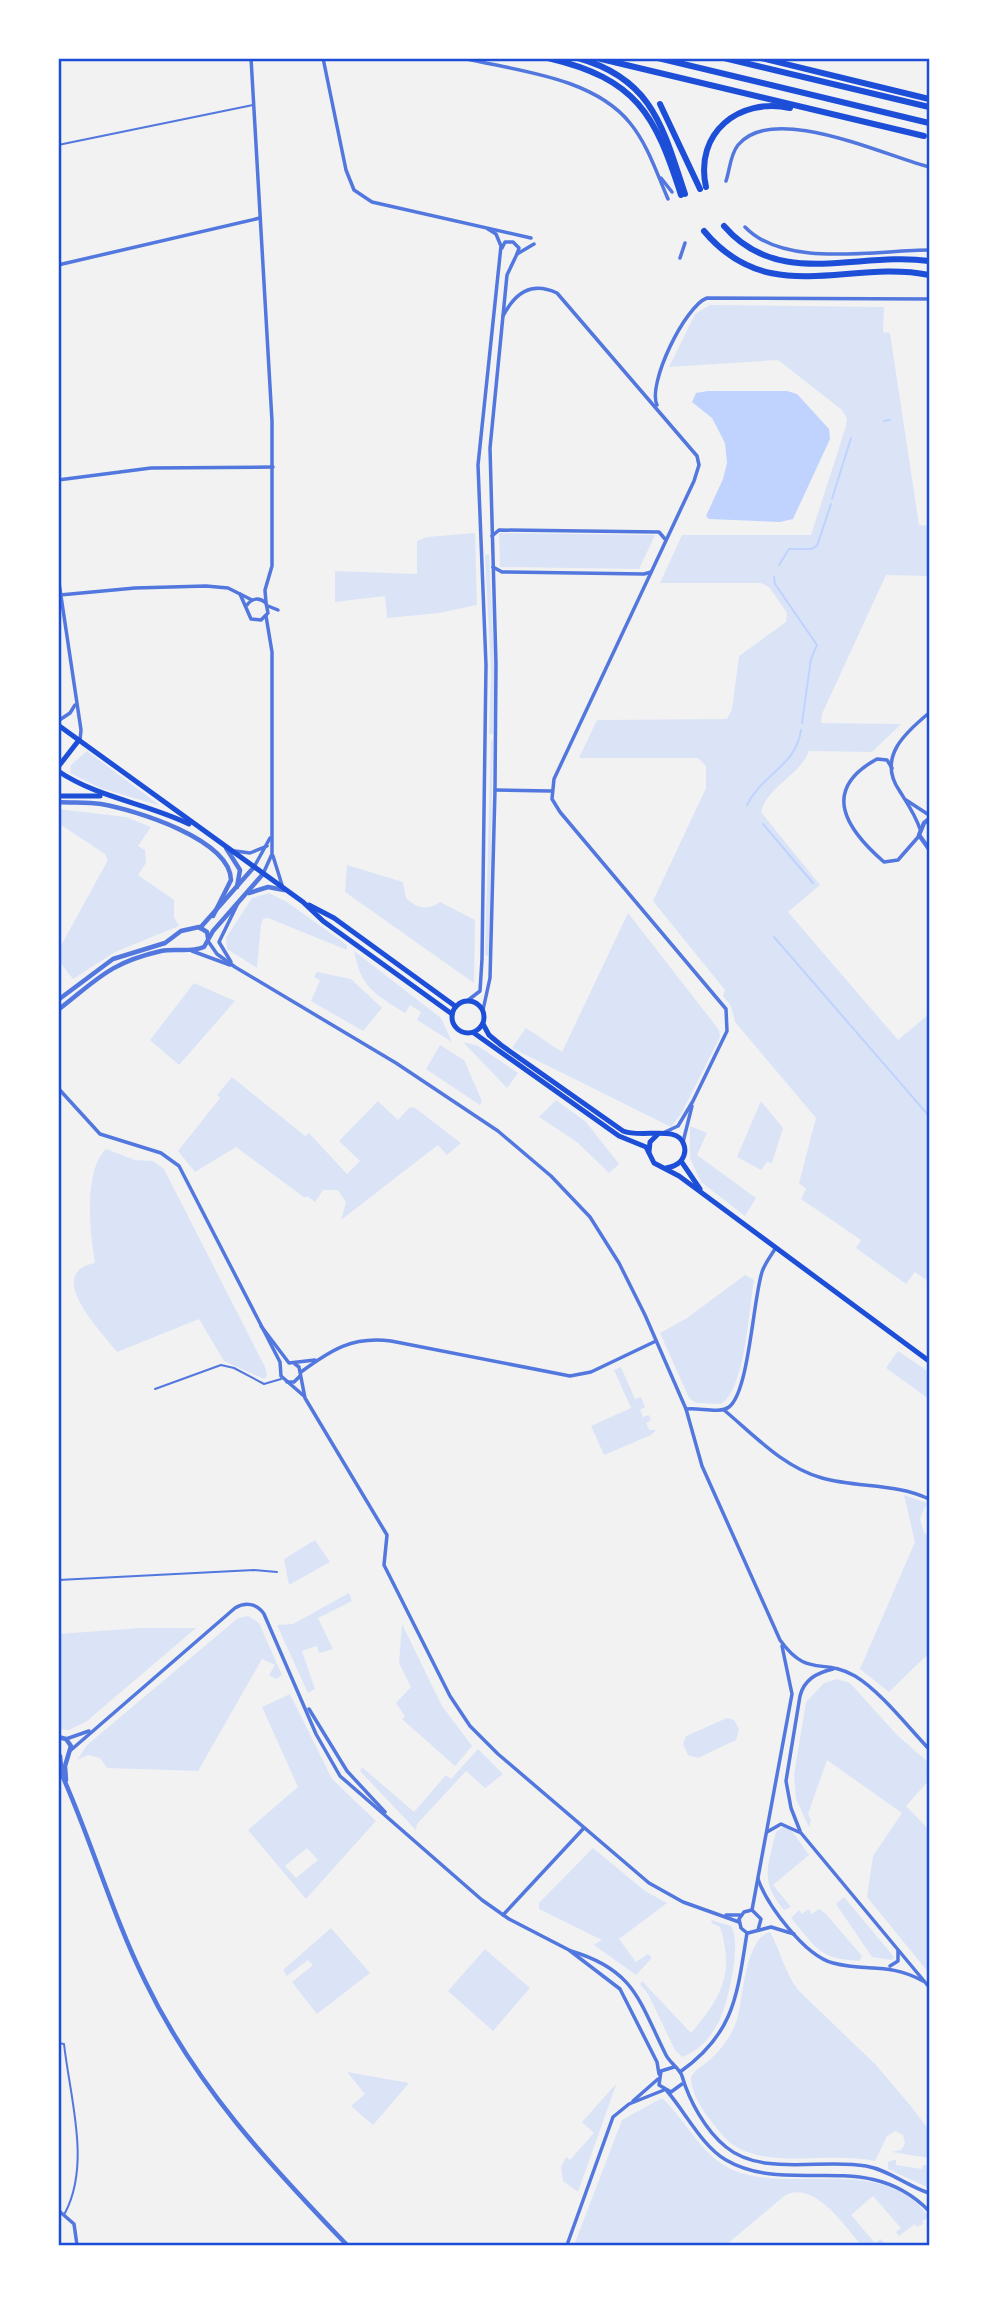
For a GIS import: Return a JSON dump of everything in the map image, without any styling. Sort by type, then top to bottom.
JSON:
[{"type":"highway","points":[[548,58],[598,74],[635,99],[662,139],[683,195],[671,146],[652,107],[623,78],[578,58]]},
{"type":"highway","points":[[597,58],[927,136]]},
{"type":"highway","points":[[658,58],[929,123]]},
{"type":"highway","points":[[724,58],[929,107]]},
{"type":"highway","points":[[761,58],[929,99]]},
{"type":"highway","points":[[660,104],[703,188],[704,164],[710,141],[730,117],[751,108],[786,107],[927,136]]},
{"type":"highway","points":[[726,226],[753,249],[775,259],[802,265],[899,259],[929,261]]},
{"type":"highway","points":[[704,231],[735,259],[775,276],[804,278],[890,272],[929,275]]},
{"type":"main road","points":[[58,723],[285,890],[334,918],[456,1006]]},
{"type":"main road","points":[[79,740],[58,769],[106,796],[158,811],[202,830]]},
{"type":"main road","points":[[58,796],[106,796]]},
{"type":"main road","points":[[303,902],[323,921],[452,1014]]},
{"type":"main road","points":[[706,1197],[681,1161],[683,1142],[676,1134],[644,1136],[623,1131],[489,1035],[483,1024],[483,1010],[476,1003],[467,1001],[456,1006],[452,1021],[459,1031],[474,1033],[619,1136],[641,1144],[654,1163],[706,1197],[929,1361]]},
{"type":"main road","points":[[474,1033],[483,1024]]},
{"type":"main road","points":[[649,1152],[650,1142],[661,1133]]},
{"type":"main road","points":[[665,1168],[681,1161]]},
{"type":"street","points":[[245,895],[263,888],[285,890],[272,854],[270,836],[272,652],[265,590],[272,566],[273,467],[251,58]]},
{"type":"street","points":[[323,58],[346,170],[359,196],[372,202],[531,238]]},
{"type":"street","points":[[463,58],[558,81],[602,100],[631,124],[668,199]]},
{"type":"street","points":[[728,180],[735,150],[745,139],[758,131],[777,128],[845,141],[929,167]]},
{"type":"street","points":[[657,174],[672,192]]},
{"type":"street","points":[[58,265],[261,218]]},
{"type":"street","points":[[745,226],[768,244],[798,252],[929,250]]},
{"type":"street","points":[[488,229],[499,239],[500,253]]},
{"type":"street","points":[[467,1001],[480,991],[482,959],[486,666],[478,465],[500,253],[503,243],[510,241],[517,245],[517,254],[507,275],[490,448],[496,664],[495,790],[490,978],[483,1010]]},
{"type":"street","points":[[680,258],[685,243]]},
{"type":"street","points":[[517,254],[534,244]]},
{"type":"street","points":[[503,316],[510,301],[525,290],[541,288],[557,293],[692,447],[699,465],[666,542],[554,779],[551,791],[560,813],[726,1009],[727,1031],[693,1101],[678,1126],[661,1133]]},
{"type":"street","points":[[658,407],[654,393],[656,380],[687,314],[698,301],[706,298],[929,299]]},
{"type":"street","points":[[58,480],[151,468],[273,467]]},
{"type":"street","points":[[491,538],[499,530],[659,532],[664,534],[666,542]]},
{"type":"street","points":[[492,565],[502,572],[644,575],[652,571]]},
{"type":"street","points":[[58,576],[81,730],[79,740]]},
{"type":"street","points":[[60,595],[135,588],[224,587],[278,610],[257,621]]},
{"type":"street","points":[[247,605],[265,590]]},
{"type":"street","points":[[239,593],[247,605],[248,616],[267,626]]},
{"type":"street","points":[[58,723],[70,713],[75,702]]},
{"type":"street","points":[[920,828],[896,786],[892,768],[894,750],[900,740],[929,713]]},
{"type":"street","points":[[892,768],[887,761],[877,759],[852,778],[842,794],[843,813],[884,862],[898,860],[919,835],[920,828],[929,817],[905,798]]},
{"type":"street","points":[[495,790],[551,791]]},
{"type":"street","points":[[58,802],[100,804],[134,812],[170,825],[212,850],[225,861],[232,876],[231,884],[219,900],[214,916]]},
{"type":"street","points":[[919,835],[929,849]]},
{"type":"street","points":[[58,1000],[104,964],[175,937],[181,931],[200,928],[214,916],[254,867],[270,836]]},
{"type":"street","points":[[226,847],[250,853],[267,846]]},
{"type":"street","points":[[226,847],[240,870],[236,890]]},
{"type":"street","points":[[192,951],[204,947],[263,874],[272,854]]},
{"type":"street","points":[[235,967],[219,942],[238,902]]},
{"type":"street","points":[[200,928],[206,932],[217,954],[235,967],[416,1075],[498,1131],[542,1167],[574,1199],[605,1239],[631,1284],[686,1409],[702,1466],[780,1640],[787,1668],[786,1676],[790,1683],[792,1694],[786,1738],[752,1910]]},
{"type":"street","points":[[175,937],[179,950]]},
{"type":"street","points":[[58,1010],[113,966],[145,955],[192,951],[235,967]]},
{"type":"street","points":[[58,1088],[100,1134],[161,1153],[176,1164],[280,1362],[284,1380],[305,1398],[387,1535],[384,1565],[460,1712],[498,1754],[649,1883],[683,1902],[738,1922],[747,1933]]},
{"type":"street","points":[[683,1142],[693,1101]]},
{"type":"street","points":[[724,1410],[732,1403],[746,1367],[760,1281],[765,1262],[775,1249]]},
{"type":"street","points":[[258,1321],[289,1363]]},
{"type":"street","points":[[284,1380],[294,1382],[319,1359],[349,1342],[368,1338],[570,1376],[591,1372],[656,1341]]},
{"type":"street","points":[[281,1373],[284,1365],[289,1363],[319,1359]]},
{"type":"street","points":[[295,1363],[305,1398]]},
{"type":"street","points":[[686,1409],[724,1410],[780,1458],[823,1479],[909,1492],[929,1499]]},
{"type":"street","points":[[347,2245],[223,2110],[169,2026],[132,1955],[60,1766],[59,1756],[69,1752],[91,1730],[234,1608],[251,1605],[264,1614],[316,1734],[340,1776],[503,1915],[569,1950],[608,1965],[625,1979],[675,2068],[680,2072],[682,2084],[719,2141],[738,2154],[772,2162],[870,2166],[929,2193]]},
{"type":"street","points":[[780,1640],[799,1661],[808,1666],[839,1669],[860,1679],[929,1749]]},
{"type":"street","points":[[787,1668],[799,1661]]},
{"type":"street","points":[[808,1666],[811,1678]]},
{"type":"street","points":[[839,1669],[811,1678],[803,1686],[787,1769],[788,1798],[801,1833],[929,1987]]},
{"type":"street","points":[[790,1683],[803,1686]]},
{"type":"street","points":[[302,1698],[347,1771],[396,1825]]},
{"type":"street","points":[[58,1738],[66,1739],[91,1730]]},
{"type":"street","points":[[66,1739],[69,1752],[66,1785]]},
{"type":"street","points":[[767,1832],[781,1824],[801,1833]]},
{"type":"street","points":[[503,1915],[583,1829]]},
{"type":"street","points":[[758,1876],[766,1898],[796,1935],[825,1961],[894,1966],[898,1961],[898,1949]]},
{"type":"street","points":[[720,1914],[740,1915],[752,1910]]},
{"type":"street","points":[[752,1910],[762,1920],[757,1931]]},
{"type":"street","points":[[738,1922],[740,1915]]},
{"type":"street","points":[[747,1933],[775,1927],[796,1935]]},
{"type":"street","points":[[680,2072],[706,2052],[726,2026],[747,1933]]},
{"type":"street","points":[[569,1950],[620,1989],[657,2062],[658,2077],[665,2091],[714,2150],[728,2161],[765,2173],[842,2175],[877,2180],[907,2194],[929,2211]]},
{"type":"street","points":[[887,1966],[925,1982]]},
{"type":"street","points":[[567,2245],[610,2122],[616,2112],[629,2104],[664,2068],[675,2068]]},
{"type":"street","points":[[629,2104],[665,2091],[675,2091],[682,2084]]},
{"type":"street","points":[[58,2210],[65,2213],[76,2230],[77,2245]]},
{"type":"lane","points":[[58,145],[254,105]]},
{"type":"lane","points":[[155,1389],[221,1365],[234,1368],[264,1384],[284,1380]]},
{"type":"lane","points":[[58,1580],[254,1570],[277,1572]]},
{"type":"lane","points":[[58,2043],[64,2044],[76,2147],[76,2188],[65,2213]]},
{"type":"shaded area","points":[[710,305],[884,307],[883,332],[890,333],[919,525],[929,526],[929,576],[886,575],[822,714],[821,723],[901,724],[872,752],[809,751],[799,767],[770,795],[761,812],[820,885],[788,912],[898,1040],[929,1014],[929,1282],[915,1272],[906,1284],[856,1248],[861,1240],[801,1199],[806,1189],[799,1183],[816,1118],[735,1022],[731,1006],[723,996],[725,990],[653,901],[706,788],[706,766],[698,758],[579,758],[597,720],[727,719],[732,709],[739,656],[786,622],[787,613],[769,587],[761,583],[660,583],[682,535],[811,535],[846,426],[847,419],[842,410],[778,360],[669,367],[695,314]]},
{"type":"shaded area","points":[[475,533],[477,605],[439,613],[387,618],[385,596],[335,602],[335,571],[417,574],[417,541],[427,537]]},
{"type":"shaded area","points":[[499,533],[655,535],[639,569],[500,567]]},
{"type":"shaded area","points":[[489,554],[495,671],[493,734],[489,734],[491,672],[485,555]]},
{"type":"shaded area","points":[[491,740],[493,741],[489,956],[485,955]]},
{"type":"shaded area","points":[[87,751],[158,805],[100,788],[70,773],[71,765]]},
{"type":"shaded area","points":[[58,809],[126,817],[151,827],[138,846],[145,850],[146,863],[138,875],[174,900],[174,917],[179,926],[115,952],[73,979],[58,960],[58,951],[108,860],[105,854],[58,823]]},
{"type":"shaded area","points":[[347,865],[403,882],[406,898],[418,906],[431,907],[440,902],[475,920],[474,983],[345,892]]},
{"type":"shaded area","points":[[269,893],[287,902],[347,945],[347,950],[268,918],[263,919],[261,925],[257,968],[227,949],[226,938],[252,898]]},
{"type":"shaded area","points":[[628,913],[719,1030],[720,1037],[681,1114],[671,1127],[512,1048],[526,1028],[562,1052]]},
{"type":"shaded area","points":[[354,951],[441,1018],[452,1042],[417,1020],[421,1012],[410,1005],[405,1013],[371,989],[361,974]]},
{"type":"shaded area","points":[[317,972],[351,979],[382,1008],[363,1031],[311,1001],[320,980],[314,977]]},
{"type":"shaded area","points":[[194,983],[235,1001],[179,1065],[150,1040]]},
{"type":"shaded area","points":[[463,1042],[478,1046],[518,1073],[507,1088]]},
{"type":"shaded area","points":[[440,1045],[464,1060],[482,1101],[480,1105],[426,1069]]},
{"type":"shaded area","points":[[232,1077],[305,1136],[309,1133],[347,1174],[360,1161],[339,1141],[378,1101],[398,1120],[410,1107],[415,1108],[461,1143],[447,1155],[438,1145],[341,1220],[346,1202],[338,1190],[323,1190],[315,1202],[307,1196],[305,1198],[236,1147],[195,1172],[178,1151],[220,1098],[217,1095]]},
{"type":"shaded area","points":[[556,1100],[586,1122],[619,1164],[609,1173],[577,1142],[539,1117]]},
{"type":"shaded area","points":[[761,1101],[783,1128],[772,1163],[767,1162],[761,1170],[737,1157]]},
{"type":"shaded area","points":[[690,1126],[707,1133],[697,1155],[756,1198],[745,1216],[701,1182],[690,1158]]},
{"type":"shaded area","points":[[106,1149],[135,1160],[153,1161],[164,1169],[265,1367],[267,1376],[264,1379],[224,1361],[199,1319],[117,1352],[89,1317],[75,1290],[74,1278],[80,1269],[95,1263],[90,1220],[91,1187],[99,1159]]},
{"type":"shaded area","points":[[745,1275],[754,1280],[745,1348],[736,1383],[721,1404],[696,1403],[689,1398],[660,1333],[687,1318]]},
{"type":"shaded area","points":[[898,1351],[929,1372],[929,1399],[886,1368]]},
{"type":"shaded area","points":[[621,1367],[635,1399],[641,1397],[645,1407],[640,1410],[643,1417],[649,1415],[651,1420],[646,1423],[649,1430],[656,1430],[651,1435],[604,1455],[591,1426],[631,1408],[614,1370]]},
{"type":"shaded area","points":[[904,1495],[927,1503],[920,1518],[924,1533],[929,1536],[929,1653],[889,1692],[860,1669],[915,1542]]},
{"type":"shaded area","points":[[315,1540],[330,1562],[289,1585],[284,1559]]},
{"type":"shaded area","points":[[349,1593],[352,1601],[318,1618],[333,1649],[319,1653],[317,1646],[302,1651],[315,1689],[308,1693],[277,1625],[293,1624]]},
{"type":"shaded area","points":[[248,1616],[259,1623],[282,1675],[276,1679],[269,1675],[275,1665],[262,1659],[198,1771],[107,1768],[100,1758],[88,1755],[77,1760],[87,1745],[238,1618]]},
{"type":"shaded area","points":[[402,1624],[442,1706],[472,1746],[455,1766],[402,1719],[405,1716],[396,1703],[411,1687],[399,1663]]},
{"type":"shaded area","points":[[140,1628],[196,1628],[87,1721],[69,1730],[58,1729],[58,1634]]},
{"type":"shaded area","points":[[837,1679],[850,1683],[897,1735],[929,1763],[929,1780],[906,1806],[929,1830],[929,1973],[867,1897],[873,1856],[902,1813],[827,1760],[808,1814],[811,1820],[809,1827],[796,1799],[794,1775],[806,1702],[824,1683]]},
{"type":"shaded area","points":[[290,1694],[332,1779],[376,1821],[306,1899],[248,1830],[298,1787],[262,1707]],"holes":[[[307,1848],[318,1860],[296,1878],[285,1866]]]},
{"type":"shaded area","points":[[727,1718],[734,1720],[739,1729],[736,1740],[698,1758],[688,1755],[683,1744],[686,1736]]},
{"type":"shaded area","points":[[478,1749],[503,1774],[485,1788],[466,1771],[417,1824],[416,1830],[360,1771],[362,1767],[414,1812],[446,1775],[451,1779]]},
{"type":"shaded area","points":[[784,1826],[790,1828],[809,1855],[773,1885],[791,1907],[784,1910],[771,1890],[768,1864],[776,1832]]},
{"type":"shaded area","points":[[593,1848],[645,1891],[667,1903],[619,1939],[636,1962],[648,1954],[652,1958],[636,1975],[594,1945],[602,1940],[539,1909],[539,1903]]},
{"type":"shaded area","points":[[844,1897],[894,1957],[892,1960],[872,1957],[836,1904]]},
{"type":"shaded area","points":[[808,1909],[812,1914],[819,1909],[825,1913],[862,1956],[860,1961],[835,1958],[813,1944],[791,1918],[799,1910],[802,1914]]},
{"type":"shaded area","points":[[712,1920],[731,1926],[734,1934],[734,1959],[729,1989],[722,2015],[711,2034],[698,2048],[682,2057],[675,2050],[648,1994],[640,1984],[642,1981],[691,2033],[717,1996],[725,1972],[726,1958],[720,1927],[711,1923]]},
{"type":"shaded area","points":[[331,1928],[370,1973],[317,2014],[292,1982],[313,1965],[308,1960],[287,1976],[283,1970]]},
{"type":"shaded area","points":[[770,1932],[798,1990],[875,2064],[929,2130],[929,2158],[892,2152],[901,2150],[905,2144],[903,2135],[895,2131],[887,2136],[875,2161],[858,2158],[763,2156],[732,2144],[707,2116],[694,2092],[691,2077],[730,2035],[738,2016],[751,1956],[762,1936]]},
{"type":"shaded area","points":[[485,1949],[530,1988],[493,2031],[448,1991]]},
{"type":"shaded area","points":[[347,2072],[409,2083],[373,2125],[351,2106],[365,2094]]},
{"type":"shaded area","points":[[616,2084],[578,2192],[563,2181],[561,2167],[566,2157],[570,2160],[594,2133],[582,2122]]},
{"type":"shaded area","points":[[662,2098],[703,2147],[733,2170],[757,2177],[837,2179],[888,2186],[910,2198],[929,2217],[922,2221],[923,2224],[917,2227],[915,2224],[899,2236],[896,2232],[901,2228],[873,2196],[851,2215],[875,2243],[881,2239],[886,2245],[861,2245],[817,2199],[794,2193],[783,2197],[726,2245],[574,2245],[622,2120]]},
{"type":"shaded area","points":[[896,2160],[896,2165],[922,2169],[923,2165],[929,2165],[929,2188],[888,2169],[888,2162]]},
{"type":"water","points":[[787,391],[797,394],[829,429],[830,439],[793,519],[780,522],[709,519],[706,516],[723,479],[727,463],[725,443],[712,418],[692,402],[696,393]]},
{"type":"waterway","points":[[884,421],[890,420]]},
{"type":"waterway","points":[[832,499],[851,438]]},
{"type":"waterway","points":[[779,565],[789,549],[811,549],[817,546],[831,504]]},
{"type":"waterway","points":[[774,577],[775,584],[817,645],[811,659],[802,723]]},
{"type":"waterway","points":[[747,805],[753,794],[793,753],[801,730]]},
{"type":"waterway","points":[[763,824],[813,883]]},
{"type":"waterway","points":[[774,937],[929,1116]]}]
